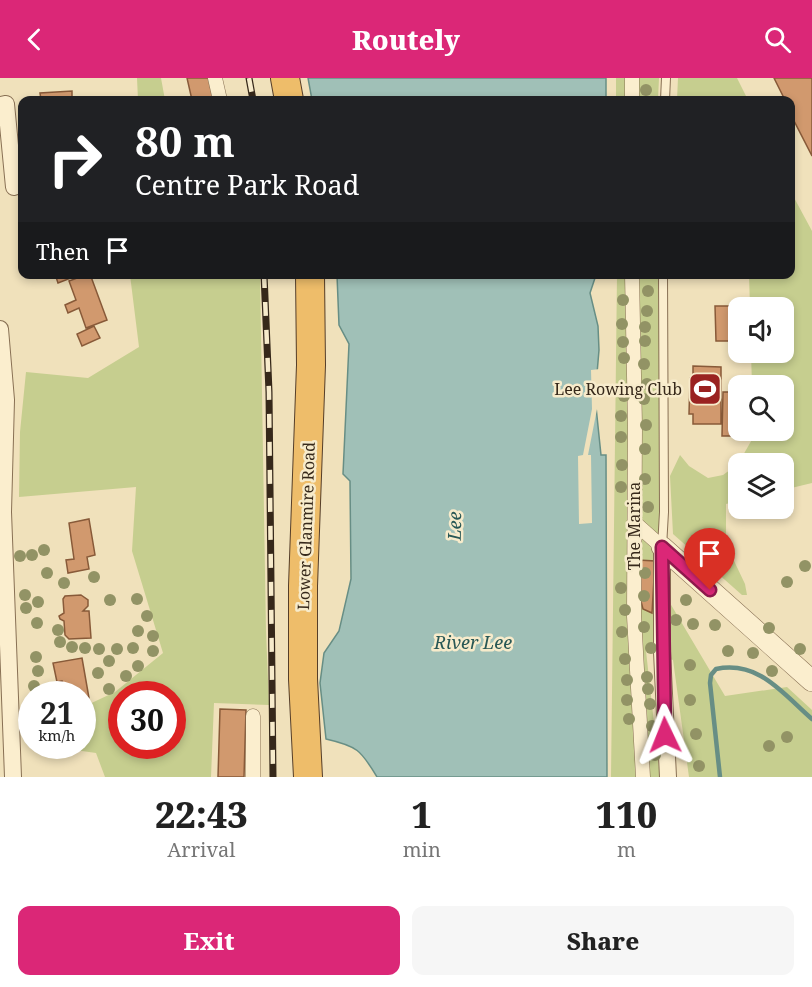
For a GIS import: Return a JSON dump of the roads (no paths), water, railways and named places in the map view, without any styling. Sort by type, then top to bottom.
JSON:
[{"type":"highway","points":[[285,78],[288,96]]},
{"type":"highway","name":"Lower Glanmire Road","points":[[308,777],[303,679],[303,586],[311,365],[310,279]]},
{"type":"street","points":[[216,78],[219,96]]},
{"type":"street","points":[[632,78],[632,96]]},
{"type":"street","points":[[0,105],[6,104],[14,187]]},
{"type":"street","name":"The Marina","points":[[633,279],[635,323],[633,616],[643,777]]},
{"type":"street","points":[[0,329],[6,400],[3,512],[9,771]]},
{"type":"street","points":[[634,522],[812,681]]},
{"type":"street","name":"The Marina","points":[[662,547],[662,652],[668,777]]},
{"type":"street","points":[[253,716],[253,777]]},
{"type":"lane","points":[[665,96],[666,78]]},
{"type":"lane","points":[[662,547],[664,512],[663,279]]},
{"type":"water","points":[[308,78],[606,78],[606,96],[311,96]]},
{"type":"water","name":"River Lee","points":[[337,279],[595,279],[590,293],[598,326],[599,350],[595,397],[601,455],[606,455],[607,777],[377,777],[357,750],[326,739],[320,683],[324,653],[339,631],[351,579],[350,481],[343,474],[349,344],[339,325]]},
{"type":"waterway","points":[[720,777],[710,683],[711,675],[716,669],[731,668],[758,674],[812,719]]},
{"type":"railway","points":[[249,78],[252,96]]},
{"type":"railway","points":[[264,279],[269,392],[273,777]]},
{"type":"place","name":"Lee Rowing Club","points":[[705,389]]},
{"type":"water label","name":"Lee","points":[[454,526]]}]
